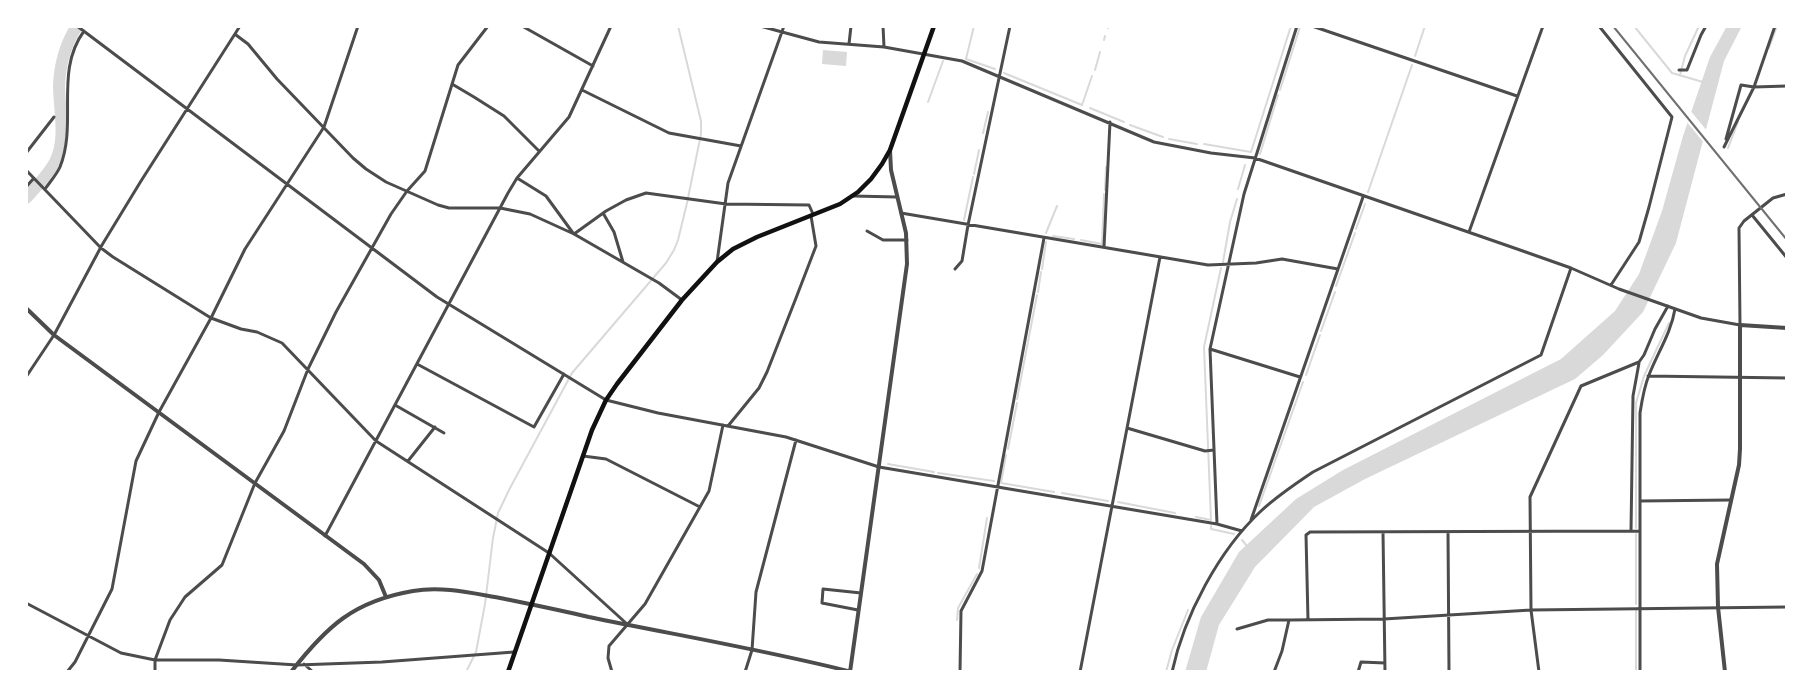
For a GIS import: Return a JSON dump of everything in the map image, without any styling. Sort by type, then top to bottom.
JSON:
[{"type":"main road","points":[[508,672],[583,456],[606,400],[682,300],[717,262],[733,249],[757,237],[840,204],[858,192],[871,178],[890,150],[934,26]]},
{"type":"street","points":[[77,26],[448,305],[606,400],[658,413],[796,440],[879,467],[1217,524],[1242,531]]},
{"type":"street","points":[[44,188],[60,168],[66,145],[69,61],[76,42],[89,26]]},
{"type":"street","points":[[26,377],[54,335],[101,248],[240,26]]},
{"type":"street","points":[[67,672],[75,662],[89,636],[112,588],[136,461],[245,249],[324,127],[358,26]]},
{"type":"street","points":[[154,672],[155,660],[170,620],[185,597],[222,565],[255,483],[284,431],[308,369],[336,312],[391,214],[407,191],[425,171],[458,65],[488,26]]},
{"type":"street","points":[[522,26],[592,66]]},
{"type":"street","points":[[325,536],[517,178],[569,117],[611,26]]},
{"type":"street","points":[[760,26],[819,42],[884,47],[962,61],[1154,142],[1218,154],[1255,158],[1571,268],[1619,289],[1701,318],[1787,328]]},
{"type":"street","points":[[717,262],[728,183],[784,26]]},
{"type":"street","points":[[849,44],[851,26]]},
{"type":"street","points":[[883,26],[884,47]]},
{"type":"street","points":[[954,269],[962,261],[1010,26]]},
{"type":"street","points":[[1217,524],[1210,349],[1244,194],[1297,26]]},
{"type":"street","points":[[1312,26],[1517,96]]},
{"type":"street","points":[[1469,232],[1543,26]]},
{"type":"street","points":[[1599,26],[1672,117],[1639,242],[1611,285]]},
{"type":"street","points":[[1679,70],[1687,70],[1706,26]]},
{"type":"street","points":[[1775,26],[1754,87],[1724,147],[1741,85],[1754,87],[1787,86]]},
{"type":"street","points":[[236,35],[248,44],[278,79],[353,158],[386,182],[449,208],[500,208],[530,214],[574,234],[659,282],[682,300]]},
{"type":"street","points":[[452,84],[504,116],[539,151]]},
{"type":"street","points":[[582,90],[669,133],[740,146]]},
{"type":"street","points":[[26,153],[54,117]]},
{"type":"street","points":[[1104,247],[1110,122]]},
{"type":"street","points":[[291,672],[321,636],[337,622],[363,606],[386,597],[415,590],[448,590],[531,605],[851,672],[858,610],[906,273],[906,240],[891,170],[890,150]]},
{"type":"street","points":[[26,170],[101,248],[211,318],[241,329],[257,332],[282,343],[376,441],[550,553],[627,625]]},
{"type":"street","points":[[517,178],[546,196],[574,234]]},
{"type":"street","points":[[26,187],[35,179]]},
{"type":"street","points":[[574,234],[603,213],[626,200],[646,193],[726,204],[809,205],[816,246],[767,372],[759,388],[728,426]]},
{"type":"street","points":[[1725,672],[1718,607],[1717,564],[1740,449],[1740,228],[1741,224],[1773,198],[1787,194]]},
{"type":"street","points":[[851,196],[898,197]]},
{"type":"street","points":[[1250,522],[1363,197]]},
{"type":"street","points":[[603,213],[614,232],[623,262]]},
{"type":"street","points":[[901,213],[1208,265],[1256,264],[1282,259],[1338,269]]},
{"type":"street","points":[[1752,215],[1787,258]]},
{"type":"street","points":[[866,231],[883,240],[906,240]]},
{"type":"street","points":[[960,672],[961,611],[982,571],[1044,238]]},
{"type":"street","points":[[1080,672],[1160,257]]},
{"type":"street","points":[[1172,672],[1177,649],[1193,608],[1214,571],[1250,522],[1285,490],[1313,472],[1541,354],[1571,268]]},
{"type":"street","points":[[1631,531],[1633,396],[1639,362],[1668,306]]},
{"type":"street","points":[[26,308],[54,335],[160,412],[372,572],[379,580],[386,597]]},
{"type":"street","points":[[1640,672],[1640,413],[1648,376],[1672,325],[1676,309]]},
{"type":"street","points":[[1210,349],[1300,377]]},
{"type":"street","points":[[1538,672],[1531,610],[1530,497],[1581,386],[1639,362]]},
{"type":"street","points":[[417,364],[534,427],[565,375]]},
{"type":"street","points":[[1648,376],[1787,378]]},
{"type":"street","points":[[395,405],[444,432]]},
{"type":"street","points":[[612,672],[608,658],[609,646],[644,604],[700,507],[711,484],[723,425]]},
{"type":"street","points":[[408,461],[434,427]]},
{"type":"street","points":[[1127,428],[1205,450],[1213,450]]},
{"type":"street","points":[[746,672],[752,650],[756,592],[796,440]]},
{"type":"street","points":[[583,456],[606,459],[700,507]]},
{"type":"street","points":[[1640,501],[1731,500]]},
{"type":"street","points":[[1308,620],[1306,535],[1310,532],[1639,531]]},
{"type":"street","points":[[1383,532],[1385,672]]},
{"type":"street","points":[[1448,532],[1449,672]]},
{"type":"street","points":[[858,610],[822,603],[823,589],[861,593]]},
{"type":"street","points":[[26,603],[121,653],[155,660],[219,660],[297,665],[382,662],[515,652]]},
{"type":"street","points":[[1238,629],[1268,620],[1384,619],[1531,610],[1787,607]]},
{"type":"street","points":[[1274,672],[1282,651],[1288,620]]},
{"type":"street","points":[[1358,672],[1361,662],[1385,663]]},
{"type":"street","points":[[304,664],[313,672]]},
{"type":"shaded area","points":[[1727,26],[1742,26],[1724,61],[1676,243],[1643,312],[1603,355],[1575,379],[1365,479],[1314,507],[1255,567],[1219,625],[1206,672],[1185,672],[1201,617],[1239,552],[1296,499],[1343,470],[1561,359],[1615,311],[1639,274],[1662,211],[1683,136],[1710,57]]},
{"type":"shaded area","points":[[823,50],[847,52],[846,66],[822,64]]},
{"type":"pier","points":[[1689,109],[1708,132],[1705,144],[1686,121]]},
{"type":"waterway","points":[[26,198],[49,172],[59,153],[62,134],[59,85],[61,69],[64,54],[77,26]]},
{"type":"waterway","points":[[466,672],[476,652],[498,513],[510,488],[572,373],[666,263],[678,240],[701,134],[701,121],[678,26]]},
{"type":"waterway","points":[[974,26],[966,59],[995,69]]},
{"type":"waterway","points":[[1204,144],[1251,152],[1291,26]]},
{"type":"waterway","points":[[1415,56],[1425,26]]},
{"type":"waterway","points":[[1634,26],[1672,73],[1703,82]]},
{"type":"waterway","points":[[1680,75],[1685,56],[1699,26]]},
{"type":"waterway","points":[[1769,48],[1777,26]]},
{"type":"waterway","points":[[1280,90],[1300,27]]},
{"type":"waterway","points":[[1104,40],[1105,36]]},
{"type":"waterway","points":[[1095,70],[1100,52]]},
{"type":"waterway","points":[[928,102],[943,61]]},
{"type":"waterway","points":[[1368,192],[1412,65]]},
{"type":"waterway","points":[[1004,73],[1082,105],[1092,76]]},
{"type":"waterway","points":[[1260,154],[1278,95]]},
{"type":"waterway","points":[[1090,108],[1124,122]]},
{"type":"waterway","points":[[983,133],[988,112]]},
{"type":"waterway","points":[[1728,148],[1738,122]]},
{"type":"waterway","points":[[1130,125],[1163,137]]},
{"type":"waterway","points":[[1169,139],[1197,144]]},
{"type":"waterway","points":[[974,174],[979,150]]},
{"type":"waterway","points":[[1238,189],[1245,165]]},
{"type":"waterway","points":[[1105,190],[1106,167]]},
{"type":"waterway","points":[[964,220],[973,177]]},
{"type":"waterway","points":[[1081,240],[1102,244],[1104,194]]},
{"type":"waterway","points":[[1223,262],[1230,222],[1237,199]]},
{"type":"waterway","points":[[1356,229],[1365,204]]},
{"type":"waterway","points":[[1046,233],[1057,206]]},
{"type":"waterway","points":[[1336,286],[1355,233]]},
{"type":"waterway","points":[[1053,236],[1074,239]]},
{"type":"waterway","points":[[1042,269],[1046,242]]},
{"type":"waterway","points":[[1196,517],[1211,520],[1204,347],[1221,268]]},
{"type":"waterway","points":[[1038,292],[1041,272]]},
{"type":"waterway","points":[[1321,331],[1335,292]]},
{"type":"waterway","points":[[1017,399],[1037,295]]},
{"type":"waterway","points":[[1636,528],[1636,403],[1644,376],[1669,323]]},
{"type":"waterway","points":[[1306,375],[1320,335]]},
{"type":"waterway","points":[[1259,506],[1303,382]]},
{"type":"waterway","points":[[1008,449],[1017,403]]},
{"type":"waterway","points":[[1006,455],[1001,483],[1054,492]]},
{"type":"waterway","points":[[888,464],[934,472]]},
{"type":"waterway","points":[[938,473],[994,481]]},
{"type":"waterway","points":[[1062,493],[1108,501]]},
{"type":"waterway","points":[[1118,502],[1175,513]]},
{"type":"waterway","points":[[979,568],[987,518]]},
{"type":"waterway","points":[[1211,526],[1211,529],[1234,534]]},
{"type":"waterway","points":[[1636,534],[1636,604]]},
{"type":"waterway","points":[[1242,540],[1247,546]]},
{"type":"waterway","points":[[957,620],[958,608],[977,574]]},
{"type":"waterway","points":[[1166,672],[1172,650],[1188,610]]},
{"type":"waterway","points":[[1636,610],[1636,672]]},
{"type":"railway","points":[[1613,26],[1787,240]]}]
